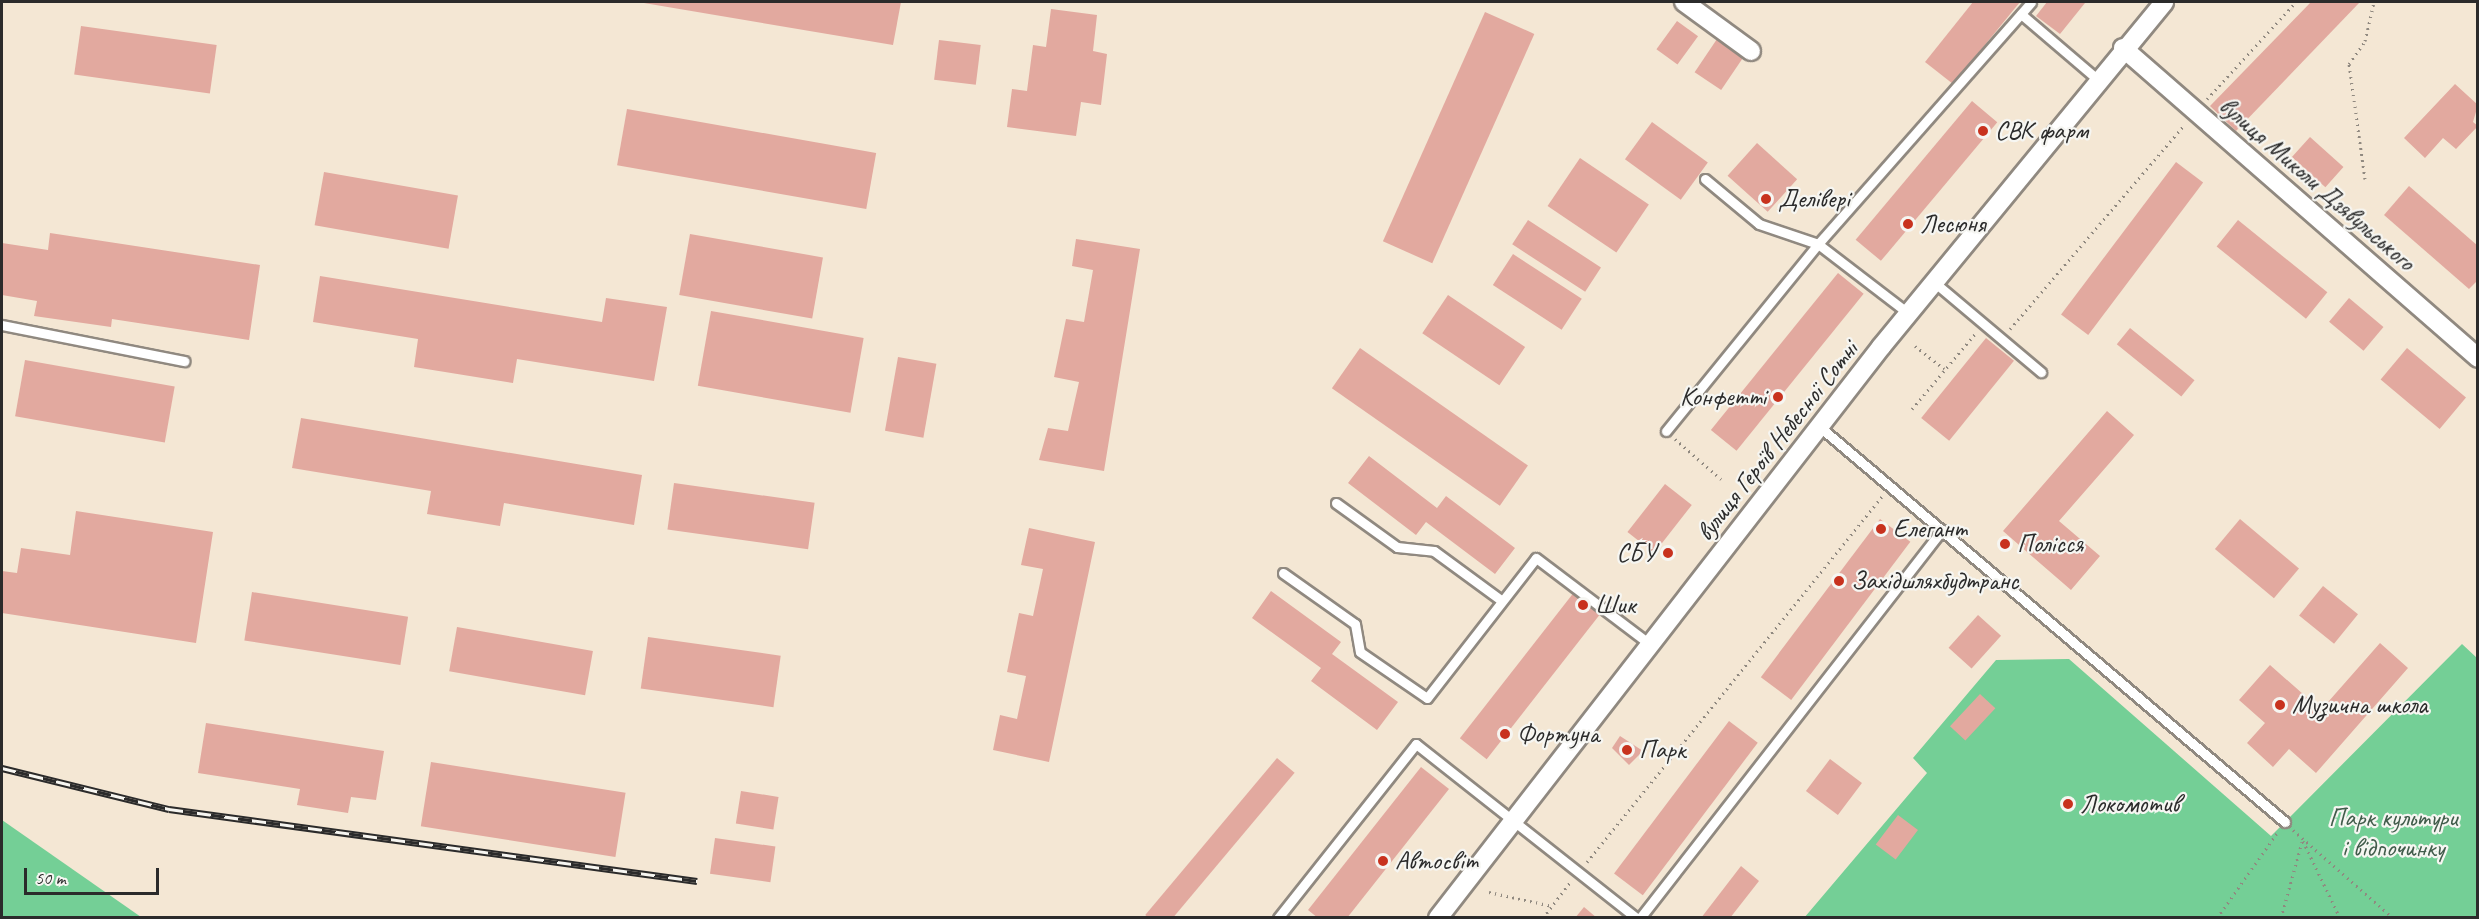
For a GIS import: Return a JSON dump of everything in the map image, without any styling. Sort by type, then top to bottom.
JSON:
[{"type":"street","points":[[1684,2],[1751,51]]},
{"type":"street","name":"вулиця Героїв Небесної Сотні","points":[[1438,918],[1908,313],[2122,48],[2164,2]]},
{"type":"street","name":"вулиця Миколи Дзявульського","points":[[2122,48],[2478,358]]},
{"type":"lane","points":[[1666,431],[1818,244],[2031,2]]},
{"type":"lane","points":[[2021,14],[2097,79]]},
{"type":"lane","points":[[1705,179],[1759,224],[1818,244],[1908,313]]},
{"type":"lane","points":[[1934,282],[2041,372]]},
{"type":"lane","points":[[2,325],[184,361]]},
{"type":"lane","points":[[1820,427],[2285,822]]},
{"type":"lane","points":[[1336,503],[1397,547],[1434,551],[1502,601]]},
{"type":"lane","points":[[1281,916],[1416,744],[1638,918],[1942,530]]},
{"type":"lane","points":[[1283,573],[1355,624],[1360,652],[1426,698],[1536,558],[1652,645]]},
{"type":"path","points":[[2001,340],[2196,111],[2296,2]]},
{"type":"path","points":[[2365,179],[2349,64],[2365,41],[2374,2]]},
{"type":"path","points":[[1912,410],[1984,324]]},
{"type":"path","points":[[1915,346],[1945,370]]},
{"type":"path","points":[[1666,431],[1721,479]]},
{"type":"path","points":[[1543,918],[1890,486]]},
{"type":"path","points":[[2217,918],[2285,822],[2302,840],[2393,918]]},
{"type":"path","points":[[2281,918],[2302,840]]},
{"type":"path","points":[[2302,840],[2340,918]]},
{"type":"path","points":[[1489,892],[1552,906]]},
{"type":"green space","name":"Локомотив","points":[[2462,644],[2477,658],[2477,917],[1804,918],[1927,773],[1913,758],[1996,660],[2069,659],[2271,836]]},
{"type":"green space","points":[[2,820],[141,917],[2,917]]},
{"type":"building","points":[[638,2],[901,2],[893,45]]},
{"type":"building","points":[[1973,2],[2020,2],[1953,84],[1925,62]]},
{"type":"building","points":[[2047,2],[2085,3],[2060,34],[2036,16]]},
{"type":"building","points":[[2311,2],[2360,2],[2236,131],[2210,106]]},
{"type":"building","points":[[1051,9],[1097,15],[1093,51],[1107,54],[1101,105],[1081,102],[1076,136],[1007,127],[1012,89],[1027,91],[1033,45],[1046,47]]},
{"type":"building","points":[[1485,12],[1534,34],[1432,263],[1383,241]]},
{"type":"building","points":[[1677,21],[1698,36],[1677,65],[1656,49]]},
{"type":"building","points":[[81,26],[217,45],[210,94],[74,75]]},
{"type":"building","points":[[1717,39],[1744,57],[1721,90],[1695,72]]},
{"type":"building","points":[[939,40],[981,45],[976,85],[934,80]]},
{"type":"building","points":[[2455,84],[2478,105],[2473,122],[2478,126],[2456,149],[2443,138],[2425,158],[2404,138]]},
{"type":"building","points":[[1972,101],[1997,122],[1881,261],[1856,240]]},
{"type":"building","points":[[627,109],[876,153],[866,209],[617,165]]},
{"type":"building","points":[[1652,122],[1708,163],[1681,200],[1625,159]]},
{"type":"building","points":[[2310,137],[2343,167],[2325,187],[2292,157]]},
{"type":"building","points":[[1757,143],[1797,179],[1768,212],[1728,176]]},
{"type":"building","points":[[1580,158],[1649,204],[1616,252],[1548,206]]},
{"type":"building","points":[[2176,162],[2203,182],[2088,335],[2061,315]]},
{"type":"building","points":[[324,172],[458,196],[449,249],[315,225]]},
{"type":"building","points":[[2409,186],[2478,246],[2478,280],[2469,289],[2384,215]]},
{"type":"building","points":[[1528,220],[1601,267],[1585,292],[1512,244]]},
{"type":"building","points":[[2238,220],[2327,292],[2306,319],[2217,246]]},
{"type":"building","points":[[50,233],[260,265],[249,340],[112,319],[111,327],[34,316],[37,301],[2,295],[2,243],[48,250]]},
{"type":"building","points":[[690,234],[823,257],[812,319],[679,295]]},
{"type":"building","points":[[1076,239],[1140,249],[1104,471],[1039,460],[1048,428],[1068,431],[1079,382],[1054,377],[1066,319],[1084,322],[1093,270],[1072,266]]},
{"type":"building","points":[[1513,254],[1582,299],[1562,330],[1493,285]]},
{"type":"building","points":[[1838,273],[1864,294],[1737,451],[1711,430]]},
{"type":"building","points":[[320,276],[602,322],[606,298],[667,307],[654,381],[517,359],[513,383],[414,367],[418,339],[313,322]]},
{"type":"building","points":[[1448,295],[1525,347],[1499,385],[1422,333]]},
{"type":"building","points":[[2349,298],[2383,327],[2364,351],[2329,322]]},
{"type":"building","points":[[711,311],[864,338],[850,413],[698,386]]},
{"type":"building","points":[[2130,328],[2195,380],[2181,397],[2117,344]]},
{"type":"building","points":[[1986,338],[2014,361],[1949,441],[1921,418]]},
{"type":"building","points":[[1360,348],[1528,466],[1500,506],[1332,388]]},
{"type":"building","points":[[2407,348],[2466,397],[2440,429],[2381,379]]},
{"type":"building","points":[[898,357],[936,364],[923,438],[885,431]]},
{"type":"building","points":[[25,360],[175,386],[165,443],[15,416]]},
{"type":"building","points":[[2107,411],[2134,435],[2059,521],[2100,556],[2071,590],[2003,531]]},
{"type":"building","points":[[301,418],[642,475],[634,525],[504,503],[500,526],[427,514],[431,491],[292,468]]},
{"type":"building","points":[[1369,456],[1437,508],[1446,496],[1515,548],[1495,574],[1426,522],[1416,535],[1348,483]]},
{"type":"building","points":[[674,483],[815,503],[808,549],[667,530]]},
{"type":"building","points":[[1665,484],[1692,505],[1654,553],[1627,532]]},
{"type":"building","points":[[76,511],[213,532],[196,643],[2,613],[2,571],[17,573],[21,548],[70,555]]},
{"type":"building","points":[[1880,519],[1910,542],[1791,700],[1761,677]]},
{"type":"building","points":[[2240,519],[2299,568],[2274,598],[2215,549]]},
{"type":"building","points":[[1029,528],[1095,542],[1049,762],[993,750],[1000,715],[1017,719],[1026,676],[1007,672],[1019,613],[1033,616],[1043,569],[1021,565]]},
{"type":"building","points":[[2323,586],[2358,614],[2334,644],[2299,616]]},
{"type":"building","points":[[1271,591],[1341,642],[1332,654],[1398,702],[1377,730],[1311,681],[1321,668],[1252,618]]},
{"type":"building","points":[[1575,591],[1602,612],[1487,759],[1460,738]]},
{"type":"building","points":[[252,592],[408,617],[400,665],[244,640]]},
{"type":"building","points":[[1978,615],[2001,636],[1972,668],[1949,648]]},
{"type":"building","points":[[457,627],[593,651],[585,695],[449,671]]},
{"type":"building","points":[[648,637],[781,656],[773,707],[641,688]]},
{"type":"building","name":"Музична школа","points":[[2380,643],[2408,668],[2316,773],[2289,749],[2273,767],[2247,743],[2265,723],[2239,700],[2270,665],[2321,710]]},
{"type":"building","points":[[1980,694],[1995,708],[1965,741],[1950,726]]},
{"type":"building","points":[[1729,721],[1758,743],[1643,895],[1614,874]]},
{"type":"building","points":[[206,723],[384,751],[376,800],[351,797],[348,813],[297,805],[300,789],[198,773]]},
{"type":"building","name":"Парк","points":[[1620,736],[1643,751],[1629,765],[1612,748]]},
{"type":"building","points":[[1277,758],[1295,773],[1173,918],[1149,918],[1145,915]]},
{"type":"building","points":[[1830,759],[1862,783],[1838,815],[1806,791]]},
{"type":"building","points":[[431,762],[626,793],[615,857],[421,826]]},
{"type":"building","points":[[1421,767],[1449,789],[1347,918],[1318,918],[1308,910]]},
{"type":"building","points":[[741,791],[779,797],[773,830],[736,824]]},
{"type":"building","points":[[1898,815],[1918,830],[1896,860],[1876,845]]},
{"type":"building","points":[[715,838],[775,846],[770,882],[710,874]]},
{"type":"building","points":[[1741,866],[1759,881],[1730,918],[1701,918]]},
{"type":"building","points":[[1584,907],[1597,918],[1575,918]]},
{"type":"railway","points":[[2,768],[169,809],[697,881]]},
{"type":"place","name":"СВК фарм","points":[[1983,131]]},
{"type":"place","name":"Делівері","points":[[1766,199]]},
{"type":"place","name":"Лесюня","points":[[1908,224]]},
{"type":"place","name":"Конфетті","points":[[1778,397]]},
{"type":"place","name":"Елегант","points":[[1881,529]]},
{"type":"place","name":"Полісся","points":[[2005,544]]},
{"type":"place","name":"СБУ","points":[[1668,553]]},
{"type":"place","name":"Західшляхбудтранс","points":[[1839,581]]},
{"type":"place","name":"Шик","points":[[1583,605]]},
{"type":"place","name":"Музична школа","points":[[2280,705]]},
{"type":"place","name":"Фортуна","points":[[1505,734]]},
{"type":"place","name":"Парк","points":[[1627,750]]},
{"type":"place","name":"Локомотив","points":[[2068,804]]},
{"type":"place","name":"Автосвіт","points":[[1383,861]]},
{"type":"park label","name":"Парк культури і відпочинку","points":[[2393,833]]}]
